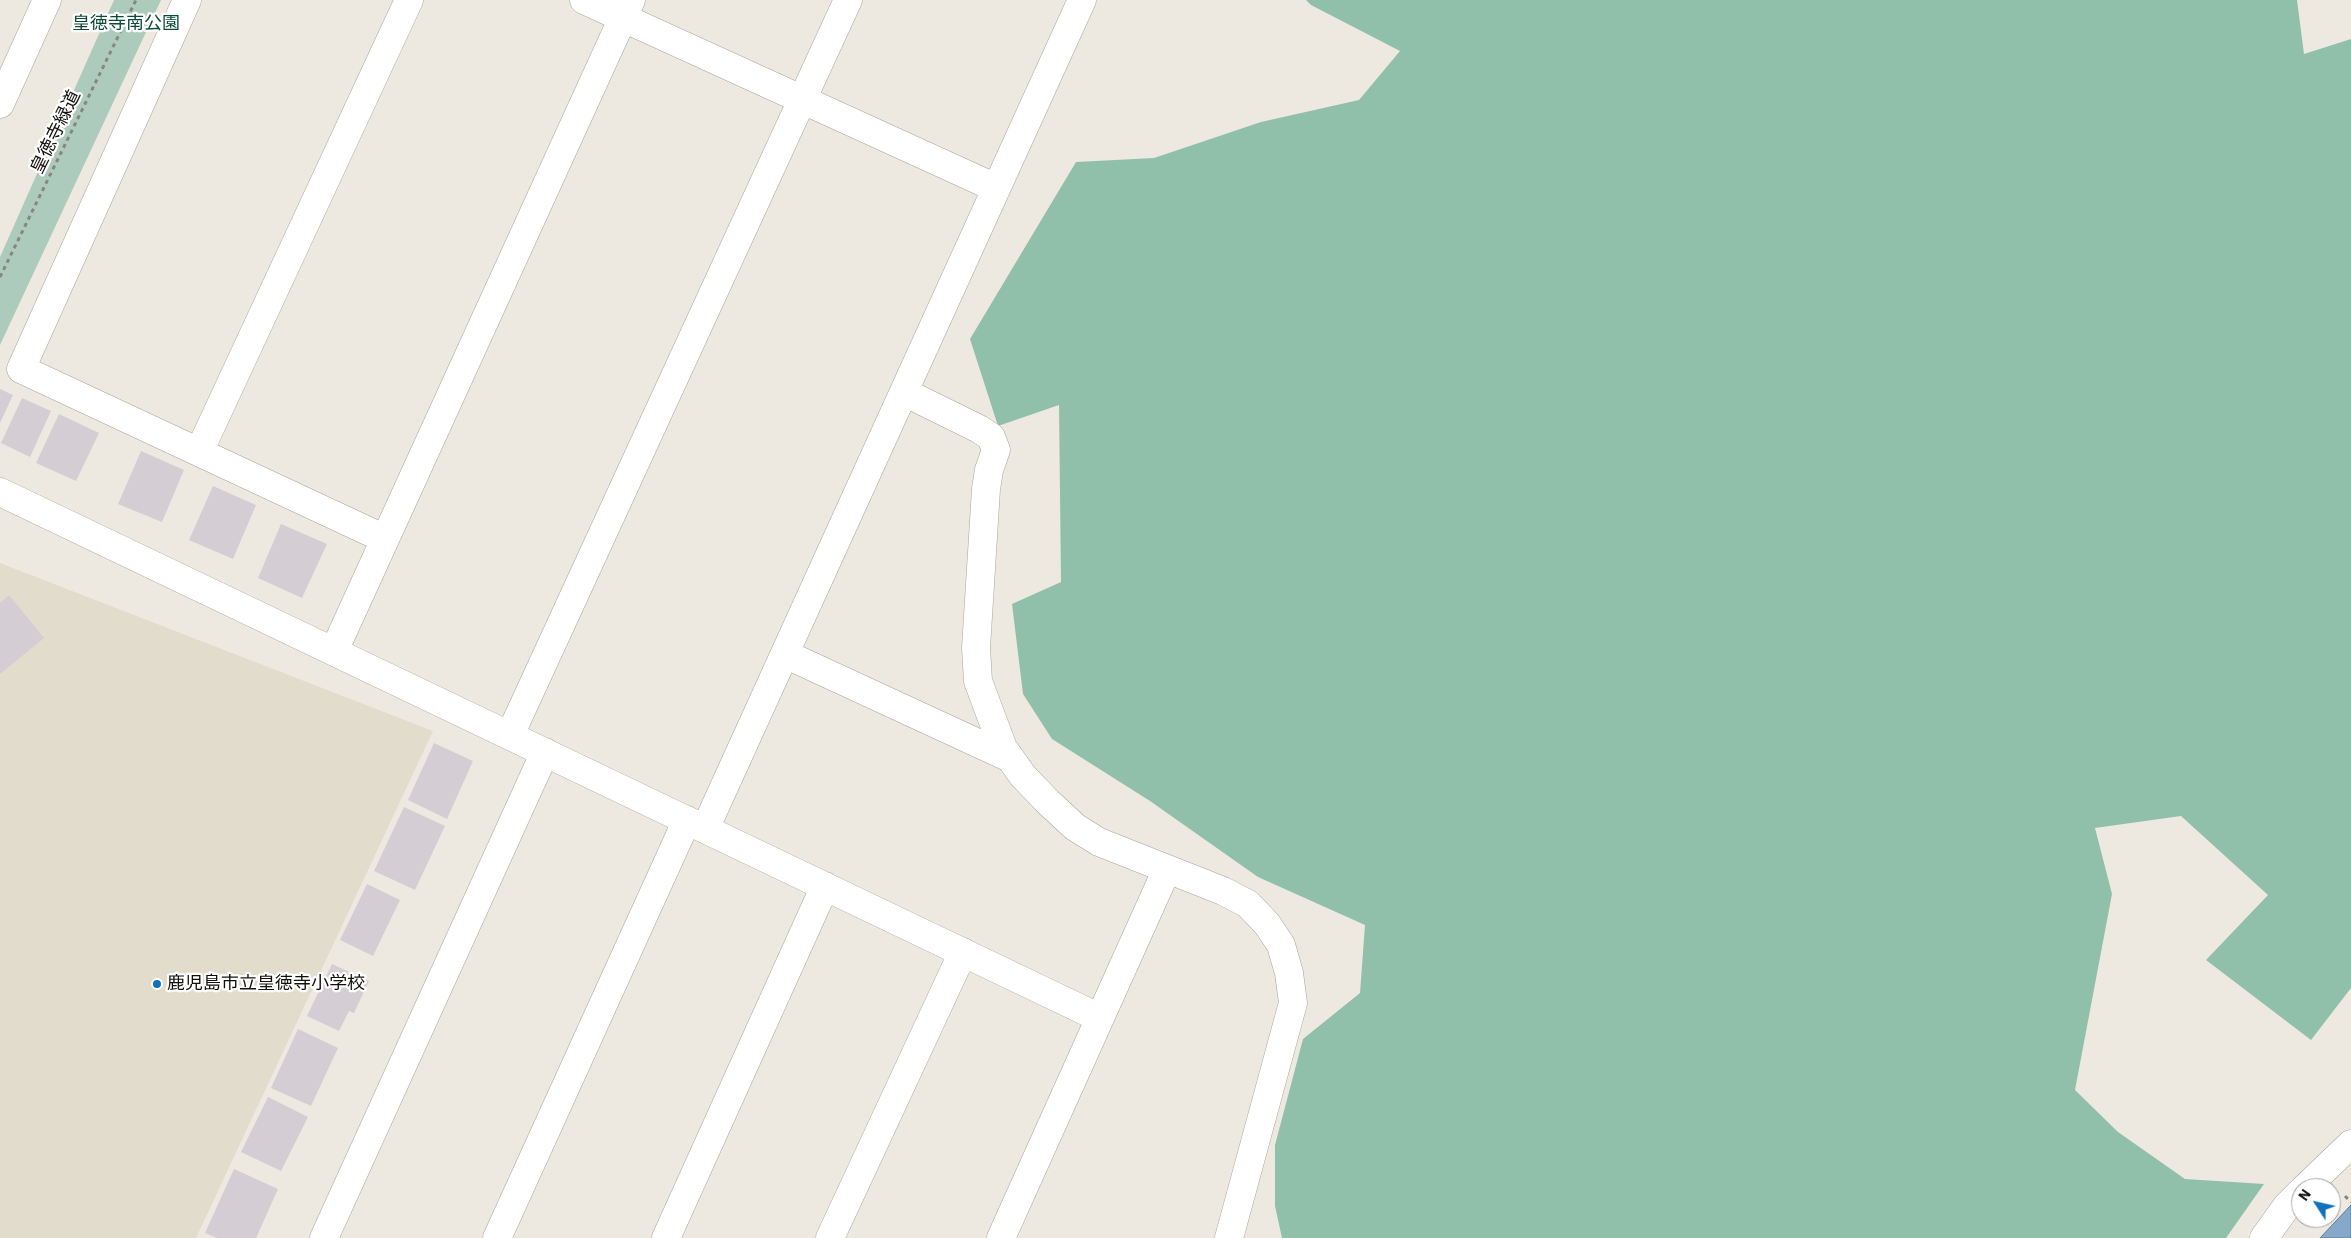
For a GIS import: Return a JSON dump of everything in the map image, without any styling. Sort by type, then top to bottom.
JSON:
[{"type":"street","points":[[0,104],[47,0]]},
{"type":"street","points":[[187,0],[21,368],[385,539]]},
{"type":"street","points":[[199,452],[409,0]]},
{"type":"street","points":[[584,0],[627,9],[802,99],[996,188]]},
{"type":"street","points":[[510,736],[848,0]]},
{"type":"street","points":[[496,1238],[696,825],[785,654],[1082,0]]},
{"type":"street","points":[[334,651],[627,9]]},
{"type":"street","points":[[904,392],[992,437],[996,450],[989,470],[986,489],[976,648],[978,681],[1002,748],[1048,802],[1075,827],[1099,842],[1223,891],[1248,904],[1281,945],[1290,973],[1293,1004],[1229,1238]]},
{"type":"street","points":[[0,492],[1100,1018]]},
{"type":"street","points":[[785,654],[1010,758]]},
{"type":"street","points":[[324,1238],[545,752]]},
{"type":"street","points":[[1001,1238],[1167,869]]},
{"type":"street","points":[[666,1238],[825,886]]},
{"type":"street","points":[[830,1238],[963,952]]},
{"type":"street","points":[[2315,1178],[2351,1144]]},
{"type":"street","points":[[2264,1238],[2291,1202]]},
{"type":"path","name":"皇徳寺緑道","points":[[0,277],[136,0]]},
{"type":"shaded area","name":"鹿児島市立皇徳寺小学校","points":[[0,563],[433,731],[196,1238],[0,1238]]},
{"type":"green space","name":"皇徳寺南公園","points":[[114,0],[161,0],[0,345],[0,257]]},
{"type":"green space","points":[[1306,0],[2297,0],[2304,54],[2351,39],[2351,988],[2311,1040],[2206,960],[2268,895],[2181,816],[2095,828],[2112,894],[2075,1090],[2118,1132],[2185,1179],[2264,1184],[2226,1238],[1282,1238],[1275,1206],[1275,1145],[1303,1039],[1360,993],[1365,925],[1258,877],[1150,801],[1052,739],[1023,694],[1012,604],[1061,582],[1059,405],[998,426],[970,339],[1076,162],[1154,158],[1261,122],[1359,100],[1400,51],[1311,5]]},
{"type":"water","points":[[2351,1205],[2351,1238],[2320,1238],[2329,1228],[2341,1228],[2341,1216]]},
{"type":"building","points":[[0,389],[13,395],[0,423]]},
{"type":"building","points":[[22,398],[51,411],[30,457],[1,443]]},
{"type":"building","points":[[59,414],[99,433],[76,481],[36,463]]},
{"type":"building","points":[[141,451],[184,470],[162,522],[118,504]]},
{"type":"building","points":[[213,486],[256,505],[233,559],[189,540]]},
{"type":"building","points":[[281,524],[327,544],[302,598],[258,578]]},
{"type":"building","points":[[9,595],[44,638],[0,674],[0,603]]},
{"type":"building","points":[[434,743],[473,761],[447,819],[408,800]]},
{"type":"building","points":[[404,807],[445,826],[415,890],[374,871]]},
{"type":"building","points":[[367,884],[400,900],[373,956],[340,940]]},
{"type":"building","points":[[332,964],[369,981],[354,1013],[349,1011],[339,1031],[307,1016]]},
{"type":"building","points":[[298,1029],[338,1048],[311,1106],[271,1088]]},
{"type":"building","points":[[268,1097],[308,1117],[281,1171],[241,1152]]},
{"type":"building","points":[[234,1169],[278,1189],[256,1238],[217,1238],[205,1233]]},
{"type":"place","name":"鹿児島市立皇徳寺小学校","points":[[157,984]]}]
